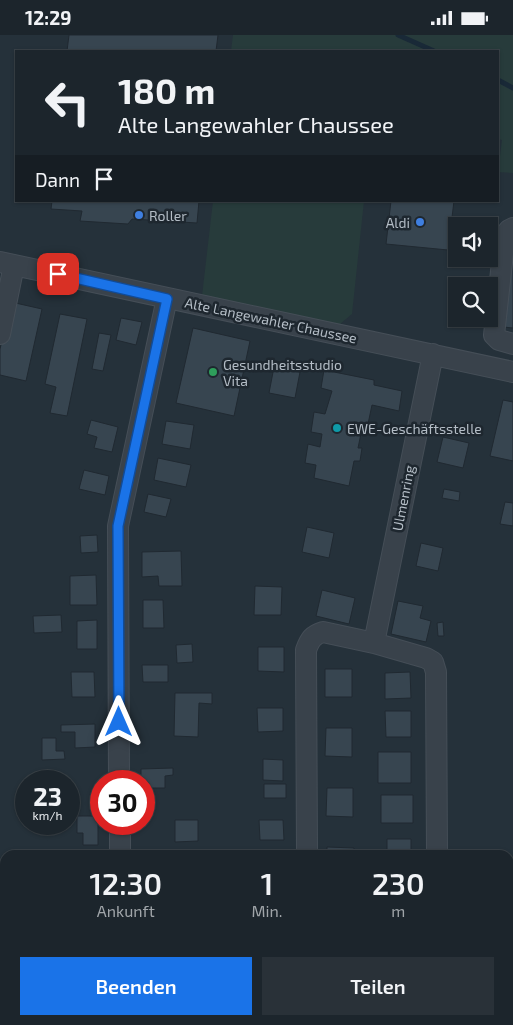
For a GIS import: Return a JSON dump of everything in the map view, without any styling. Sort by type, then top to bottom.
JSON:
[{"type":"street","points":[[513,228],[509,229],[505,235],[494,335],[500,341],[513,344]]},
{"type":"street","points":[[0,334],[7,263]]},
{"type":"street","name":"Alte Langewahler Chaussee","points":[[7,263],[513,372]]},
{"type":"street","points":[[119,770],[118,526],[167,299]]},
{"type":"street","name":"Ulmenring","points":[[374,643],[433,354]]},
{"type":"street","points":[[308,850],[306,650],[310,639],[323,632],[374,643],[426,658],[433,662],[436,672],[437,850]]},
{"type":"street","points":[[120,835],[120,850]]},
{"type":"green space","points":[[233,35],[513,35],[513,173],[499,172],[502,140],[499,139],[499,50],[231,50]]},
{"type":"green space","points":[[213,202],[364,202],[352,314],[340,324],[202,296]]},
{"type":"building","points":[[69,35],[218,35],[216,50],[67,50]]},
{"type":"building","name":"Roller","points":[[52,202],[199,202],[197,223],[132,219],[128,224],[80,221],[82,211],[51,209]]},
{"type":"building","name":"Aldi","points":[[391,202],[454,202],[452,217],[448,217],[448,250],[386,244]]},
{"type":"building","points":[[513,242],[513,328],[503,327]]},
{"type":"building","points":[[11,302],[42,309],[26,381],[0,375],[0,349]]},
{"type":"building","points":[[60,314],[87,319],[67,416],[50,413],[56,387],[45,384]]},
{"type":"building","points":[[121,318],[142,322],[136,345],[116,340]]},
{"type":"building","name":"Gesundheitsstudio Vita","points":[[193,328],[250,341],[234,416],[176,403]]},
{"type":"building","points":[[99,333],[111,335],[103,371],[92,369]]},
{"type":"building","points":[[274,367],[300,372],[295,398],[269,393]]},
{"type":"building","name":"EWE-Geschäftsstelle","points":[[324,370],[374,380],[374,385],[402,391],[399,411],[372,405],[368,424],[363,424],[358,448],[362,448],[360,461],[354,461],[349,486],[314,478],[316,465],[305,463],[308,444],[320,447],[322,434],[311,432],[314,412],[325,414],[332,391],[321,388]]},
{"type":"building","points":[[503,400],[513,402],[513,461],[490,456]]},
{"type":"building","points":[[91,420],[118,427],[112,452],[94,448],[97,437],[87,434]]},
{"type":"building","points":[[166,421],[194,425],[190,449],[162,444]]},
{"type":"building","points":[[443,437],[469,443],[463,468],[437,462]]},
{"type":"building","points":[[158,458],[191,465],[186,487],[154,480]]},
{"type":"building","points":[[84,470],[109,476],[105,495],[79,489]]},
{"type":"building","points":[[444,489],[460,492],[459,501],[442,498]]},
{"type":"building","points":[[148,494],[171,499],[166,517],[144,512]]},
{"type":"building","points":[[505,502],[513,503],[513,526],[500,524]]},
{"type":"building","points":[[307,527],[334,533],[329,558],[302,552]]},
{"type":"building","points":[[97,535],[98,552],[81,553],[80,536]]},
{"type":"building","points":[[421,543],[443,548],[438,571],[416,566]]},
{"type":"building","points":[[181,551],[182,586],[159,586],[158,576],[142,577],[142,552]]},
{"type":"building","points":[[96,575],[97,605],[70,605],[70,576]]},
{"type":"building","points":[[255,586],[282,587],[281,615],[254,615]]},
{"type":"building","points":[[322,590],[355,598],[349,624],[316,616]]},
{"type":"building","points":[[143,600],[163,600],[164,628],[143,628]]},
{"type":"building","points":[[398,601],[423,606],[420,618],[431,621],[426,642],[391,634]]},
{"type":"building","points":[[61,615],[62,632],[34,633],[33,616]]},
{"type":"building","points":[[97,620],[97,649],[77,649],[77,621]]},
{"type":"building","points":[[443,622],[444,636],[438,636],[437,623]]},
{"type":"building","points":[[192,644],[193,662],[177,663],[176,645]]},
{"type":"building","points":[[258,647],[284,647],[284,672],[258,671]]},
{"type":"building","points":[[142,665],[168,665],[168,682],[143,682]]},
{"type":"building","points":[[325,669],[352,669],[352,697],[325,697]]},
{"type":"building","points":[[71,672],[94,672],[95,697],[72,697]]},
{"type":"building","points":[[410,672],[411,698],[385,699],[385,673]]},
{"type":"building","points":[[175,693],[212,693],[212,704],[199,703],[198,737],[174,736]]},
{"type":"building","points":[[257,708],[283,708],[283,731],[258,732]]},
{"type":"building","points":[[385,711],[411,711],[411,737],[386,737]]},
{"type":"building","points":[[95,724],[95,747],[75,748],[75,732],[61,732],[61,725]]},
{"type":"building","points":[[326,728],[352,728],[352,757],[325,756]]},
{"type":"building","points":[[42,738],[56,738],[56,751],[64,751],[65,759],[42,760]]},
{"type":"building","points":[[378,752],[411,752],[411,783],[378,783]]},
{"type":"building","points":[[263,759],[283,760],[283,781],[263,780]]},
{"type":"building","points":[[173,768],[173,775],[165,776],[165,788],[155,788],[155,770],[141,769]]},
{"type":"building","points":[[264,784],[286,784],[286,798],[264,798]]},
{"type":"building","points":[[327,788],[353,788],[353,817],[326,816]]},
{"type":"building","points":[[381,795],[413,795],[413,823],[381,823]]},
{"type":"building","points":[[80,816],[90,816],[90,835],[98,835],[98,845],[83,845],[83,833],[80,833]]},
{"type":"building","points":[[175,820],[198,820],[198,841],[175,842]]},
{"type":"building","points":[[259,820],[283,820],[284,840],[260,840]]},
{"type":"building","points":[[387,839],[411,839],[411,850],[387,850]]},
{"type":"building","points":[[327,847],[354,848],[354,850],[327,850]]},
{"type":"waterway","points":[[398,35],[432,50]]},
{"type":"waterway","points":[[499,81],[513,88]]},
{"type":"place","name":"Roller","points":[[139,215]]},
{"type":"place","name":"Aldi","points":[[420,222]]},
{"type":"place","name":"Gesundheitsstudio Vita","points":[[213,372]]},
{"type":"place","name":"EWE-Geschäftsstelle","points":[[337,428]]},
{"type":"route","points":[[58,274],[167,299],[118,526],[119,722]]}]
